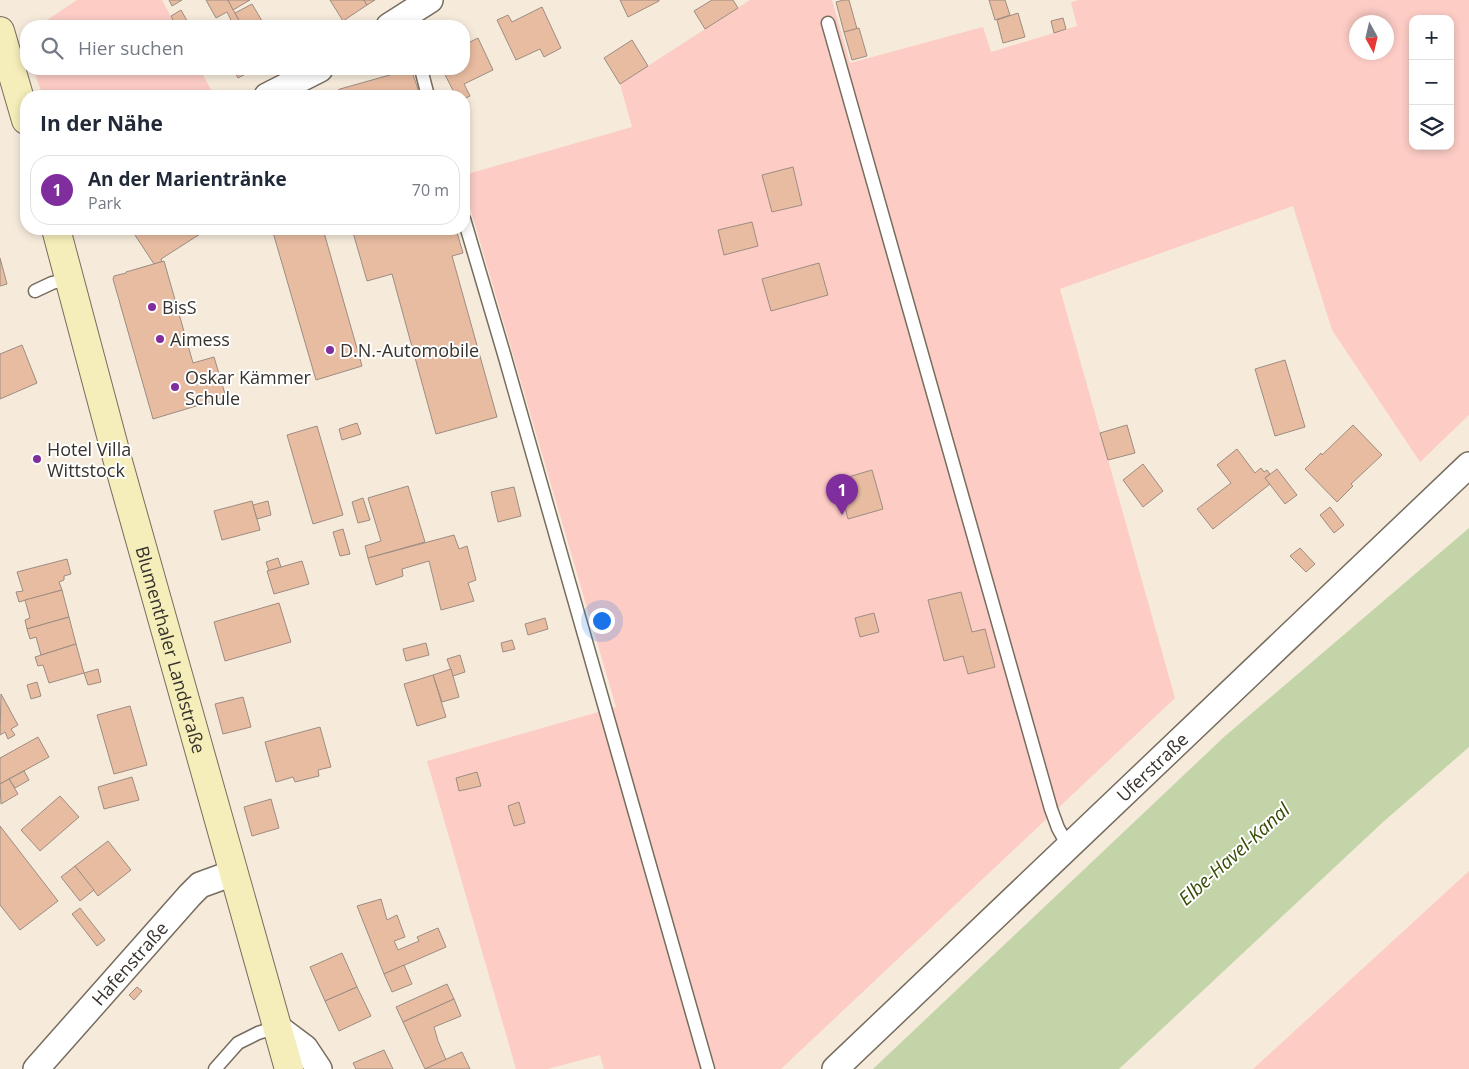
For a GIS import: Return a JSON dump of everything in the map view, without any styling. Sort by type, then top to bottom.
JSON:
[{"type":"street","points":[[405,20],[430,0]]},
{"type":"street","points":[[0,31],[20,99]]},
{"type":"street","points":[[280,90],[308,75]]},
{"type":"street","name":"Blumenthaler Landstraße","points":[[58,235],[288,1069]]},
{"type":"street","name":"Uferstraße","points":[[835,1069],[1469,464]]},
{"type":"street","name":"Hafenstraße","points":[[36,1069],[190,895],[200,886],[233,873]]},
{"type":"street","points":[[277,1026],[305,1048],[320,1069]]},
{"type":"lane","points":[[828,23],[1051,809],[1058,828],[1068,846]]},
{"type":"lane","points":[[423,75],[426,90]]},
{"type":"lane","points":[[469,235],[708,1069]]},
{"type":"lane","points":[[35,291],[52,283],[69,279]]},
{"type":"lane","points":[[215,1069],[238,1043],[277,1026]]},
{"type":"shaded area","points":[[77,0],[162,0],[173,20],[47,20]]},
{"type":"shaded area","points":[[750,0],[832,0],[850,63],[983,27],[991,52],[1077,26],[1071,2],[1079,0],[1469,0],[1469,415],[1420,462],[1332,330],[1293,206],[1060,289],[1175,698],[781,1069],[604,1069],[600,1055],[548,1069],[516,1069],[427,761],[616,707],[470,208],[470,173],[632,127],[620,84]]},
{"type":"shaded area","points":[[35,75],[203,75],[211,90],[41,90]]},
{"type":"shaded area","points":[[1469,871],[1469,1069],[1253,1069]]},
{"type":"water","name":"Elbe-Havel-Kanal","points":[[1469,528],[1469,747],[1382,823],[1119,1069],[873,1069],[1224,737]]},
{"type":"building","points":[[169,0],[182,0],[172,6]]},
{"type":"building","points":[[206,0],[228,0],[239,20],[231,20],[227,12],[216,18]]},
{"type":"building","points":[[228,0],[250,0],[233,10]]},
{"type":"building","points":[[330,0],[364,0],[367,5],[342,20]]},
{"type":"building","points":[[364,0],[375,0],[367,5]]},
{"type":"building","points":[[620,0],[659,0],[659,1],[628,17]]},
{"type":"building","points":[[712,0],[733,0],[738,8],[705,29],[694,11]]},
{"type":"building","points":[[849,0],[857,29],[844,32],[836,2]]},
{"type":"building","points":[[989,0],[1005,0],[1010,15],[995,20]]},
{"type":"building","points":[[252,4],[261,20],[239,20],[235,13]]},
{"type":"building","points":[[542,7],[561,48],[544,57],[540,49],[516,60],[497,20],[508,15],[512,22]]},
{"type":"building","points":[[181,10],[187,20],[173,20],[171,16]]},
{"type":"building","points":[[1018,13],[1025,37],[1003,43],[997,20]]},
{"type":"building","points":[[1063,18],[1066,29],[1054,33],[1051,21]]},
{"type":"building","points":[[859,28],[867,56],[852,60],[844,32]]},
{"type":"building","points":[[478,38],[493,70],[464,84],[467,90],[453,90],[445,75],[470,75],[470,42]]},
{"type":"building","points":[[632,40],[648,66],[620,84],[604,58]]},
{"type":"building","points":[[390,75],[413,75],[418,90],[338,90]]},
{"type":"building","points":[[793,167],[802,205],[772,212],[762,175]]},
{"type":"building","points":[[752,222],[758,246],[724,255],[718,230]]},
{"type":"building","points":[[135,235],[199,235],[161,259],[162,262],[154,264]]},
{"type":"building","points":[[274,235],[325,235],[362,366],[316,380]]},
{"type":"building","points":[[354,235],[458,235],[463,253],[452,256],[497,417],[436,434],[392,274],[367,281]]},
{"type":"building","points":[[0,258],[7,284],[0,286]]},
{"type":"building","points":[[164,261],[193,363],[214,357],[226,397],[153,419],[113,279],[114,276]]},
{"type":"building","points":[[819,263],[828,295],[771,311],[762,279]]},
{"type":"building","points":[[22,345],[37,383],[0,399],[0,354]]},
{"type":"building","points":[[1285,360],[1305,427],[1275,436],[1255,369]]},
{"type":"building","points":[[357,423],[361,434],[342,440],[339,429]]},
{"type":"building","points":[[1127,425],[1135,453],[1108,460],[1100,433]]},
{"type":"building","points":[[1353,425],[1382,455],[1351,484],[1353,486],[1337,502],[1305,469]]},
{"type":"building","points":[[317,426],[343,515],[313,524],[287,435]]},
{"type":"building","points":[[1237,449],[1255,473],[1261,468],[1264,472],[1267,470],[1270,474],[1265,478],[1270,484],[1213,529],[1197,509],[1231,483],[1217,465]]},
{"type":"building","points":[[1143,464],[1163,491],[1143,507],[1123,480]]},
{"type":"building","points":[[1277,469],[1297,495],[1285,504],[1265,478]]},
{"type":"building","points":[[872,470],[883,509],[848,519],[838,480]]},
{"type":"building","points":[[408,486],[425,542],[368,558],[365,546],[381,541],[368,498]]},
{"type":"building","points":[[514,487],[521,516],[498,522],[491,492]]},
{"type":"building","points":[[363,498],[370,520],[358,523],[352,502]]},
{"type":"building","points":[[252,501],[260,530],[222,540],[214,511]]},
{"type":"building","points":[[268,501],[271,515],[257,519],[253,505]]},
{"type":"building","points":[[1330,507],[1344,525],[1334,533],[1320,515]]},
{"type":"building","points":[[343,529],[350,554],[340,556],[333,532]]},
{"type":"building","points":[[454,535],[459,549],[467,546],[476,580],[468,583],[474,601],[441,610],[429,561],[402,569],[403,576],[376,585],[368,558]]},
{"type":"building","points":[[1300,548],[1315,564],[1306,572],[1290,556]]},
{"type":"building","points":[[278,558],[281,567],[269,571],[266,562]]},
{"type":"building","points":[[67,559],[71,574],[64,576],[64,580],[59,582],[62,590],[19,602],[16,592],[23,591],[17,572]]},
{"type":"building","points":[[302,561],[309,584],[274,594],[267,571]]},
{"type":"building","points":[[62,590],[69,617],[27,629],[25,620],[30,618],[25,600]]},
{"type":"building","points":[[961,592],[972,632],[985,629],[995,667],[968,674],[963,656],[944,661],[928,600]]},
{"type":"building","points":[[279,603],[291,642],[225,661],[214,622]]},
{"type":"building","points":[[874,613],[879,632],[860,637],[855,618]]},
{"type":"building","points":[[69,617],[76,644],[41,655],[36,637],[30,639],[27,629]]},
{"type":"building","points":[[545,618],[548,629],[528,635],[525,624]]},
{"type":"building","points":[[512,640],[515,649],[503,652],[501,643]]},
{"type":"building","points":[[426,643],[429,655],[406,661],[403,649]]},
{"type":"building","points":[[76,644],[84,673],[49,683],[43,665],[38,666],[35,657]]},
{"type":"building","points":[[460,655],[465,672],[453,676],[447,659]]},
{"type":"building","points":[[98,669],[101,682],[88,685],[84,673]]},
{"type":"building","points":[[451,669],[459,697],[442,702],[433,675]]},
{"type":"building","points":[[433,675],[446,717],[417,726],[404,684]]},
{"type":"building","points":[[37,682],[41,696],[31,699],[27,685]]},
{"type":"building","points":[[1,694],[18,725],[11,729],[15,735],[8,739],[5,732],[0,735]]},
{"type":"building","points":[[243,697],[251,727],[223,734],[215,704]]},
{"type":"building","points":[[130,706],[147,765],[114,774],[97,715]]},
{"type":"building","points":[[320,727],[331,767],[318,770],[319,776],[295,782],[293,777],[276,782],[265,742]]},
{"type":"building","points":[[38,737],[49,757],[0,784],[0,758]]},
{"type":"building","points":[[24,771],[29,780],[15,788],[9,779]]},
{"type":"building","points":[[477,772],[481,786],[459,791],[456,778]]},
{"type":"building","points":[[132,777],[139,800],[104,809],[98,787]]},
{"type":"building","points":[[9,779],[18,794],[1,804],[0,784]]},
{"type":"building","points":[[60,796],[79,817],[40,851],[21,830]]},
{"type":"building","points":[[271,799],[279,828],[252,836],[244,807]]},
{"type":"building","points":[[519,802],[525,823],[514,826],[508,806]]},
{"type":"building","points":[[0,826],[58,901],[20,930],[0,905]]},
{"type":"building","points":[[108,841],[131,870],[98,896],[75,866]]},
{"type":"building","points":[[75,866],[94,890],[80,901],[61,877]]},
{"type":"building","points":[[381,899],[387,920],[397,915],[405,937],[394,941],[398,950],[419,941],[417,937],[438,928],[446,947],[384,974],[357,906]]},
{"type":"building","points":[[80,908],[105,940],[97,946],[72,914]]},
{"type":"building","points":[[342,953],[357,987],[325,1001],[310,967]]},
{"type":"building","points":[[404,965],[412,984],[392,992],[384,974]]},
{"type":"building","points":[[447,984],[454,999],[403,1022],[396,1007]]},
{"type":"building","points":[[137,987],[142,991],[134,1000],[129,995]]},
{"type":"building","points":[[357,987],[371,1016],[339,1031],[325,1001]]},
{"type":"building","points":[[454,999],[461,1016],[434,1027],[446,1060],[425,1069],[403,1022]]},
{"type":"building","points":[[384,1050],[393,1069],[356,1069],[353,1063]]},
{"type":"building","points":[[462,1052],[470,1069],[425,1069]]},
{"type":"place","name":"BisS","points":[[152,307]]},
{"type":"place","name":"Aimess","points":[[160,339]]},
{"type":"place","name":"D.N.-Automobile","points":[[330,350]]},
{"type":"place","name":"Oskar Kämmer Schule","points":[[175,387]]},
{"type":"place","name":"Hotel Villa Wittstock","points":[[37,459]]},
{"type":"place","name":"An der Marientränke","points":[[842,515]]}]
